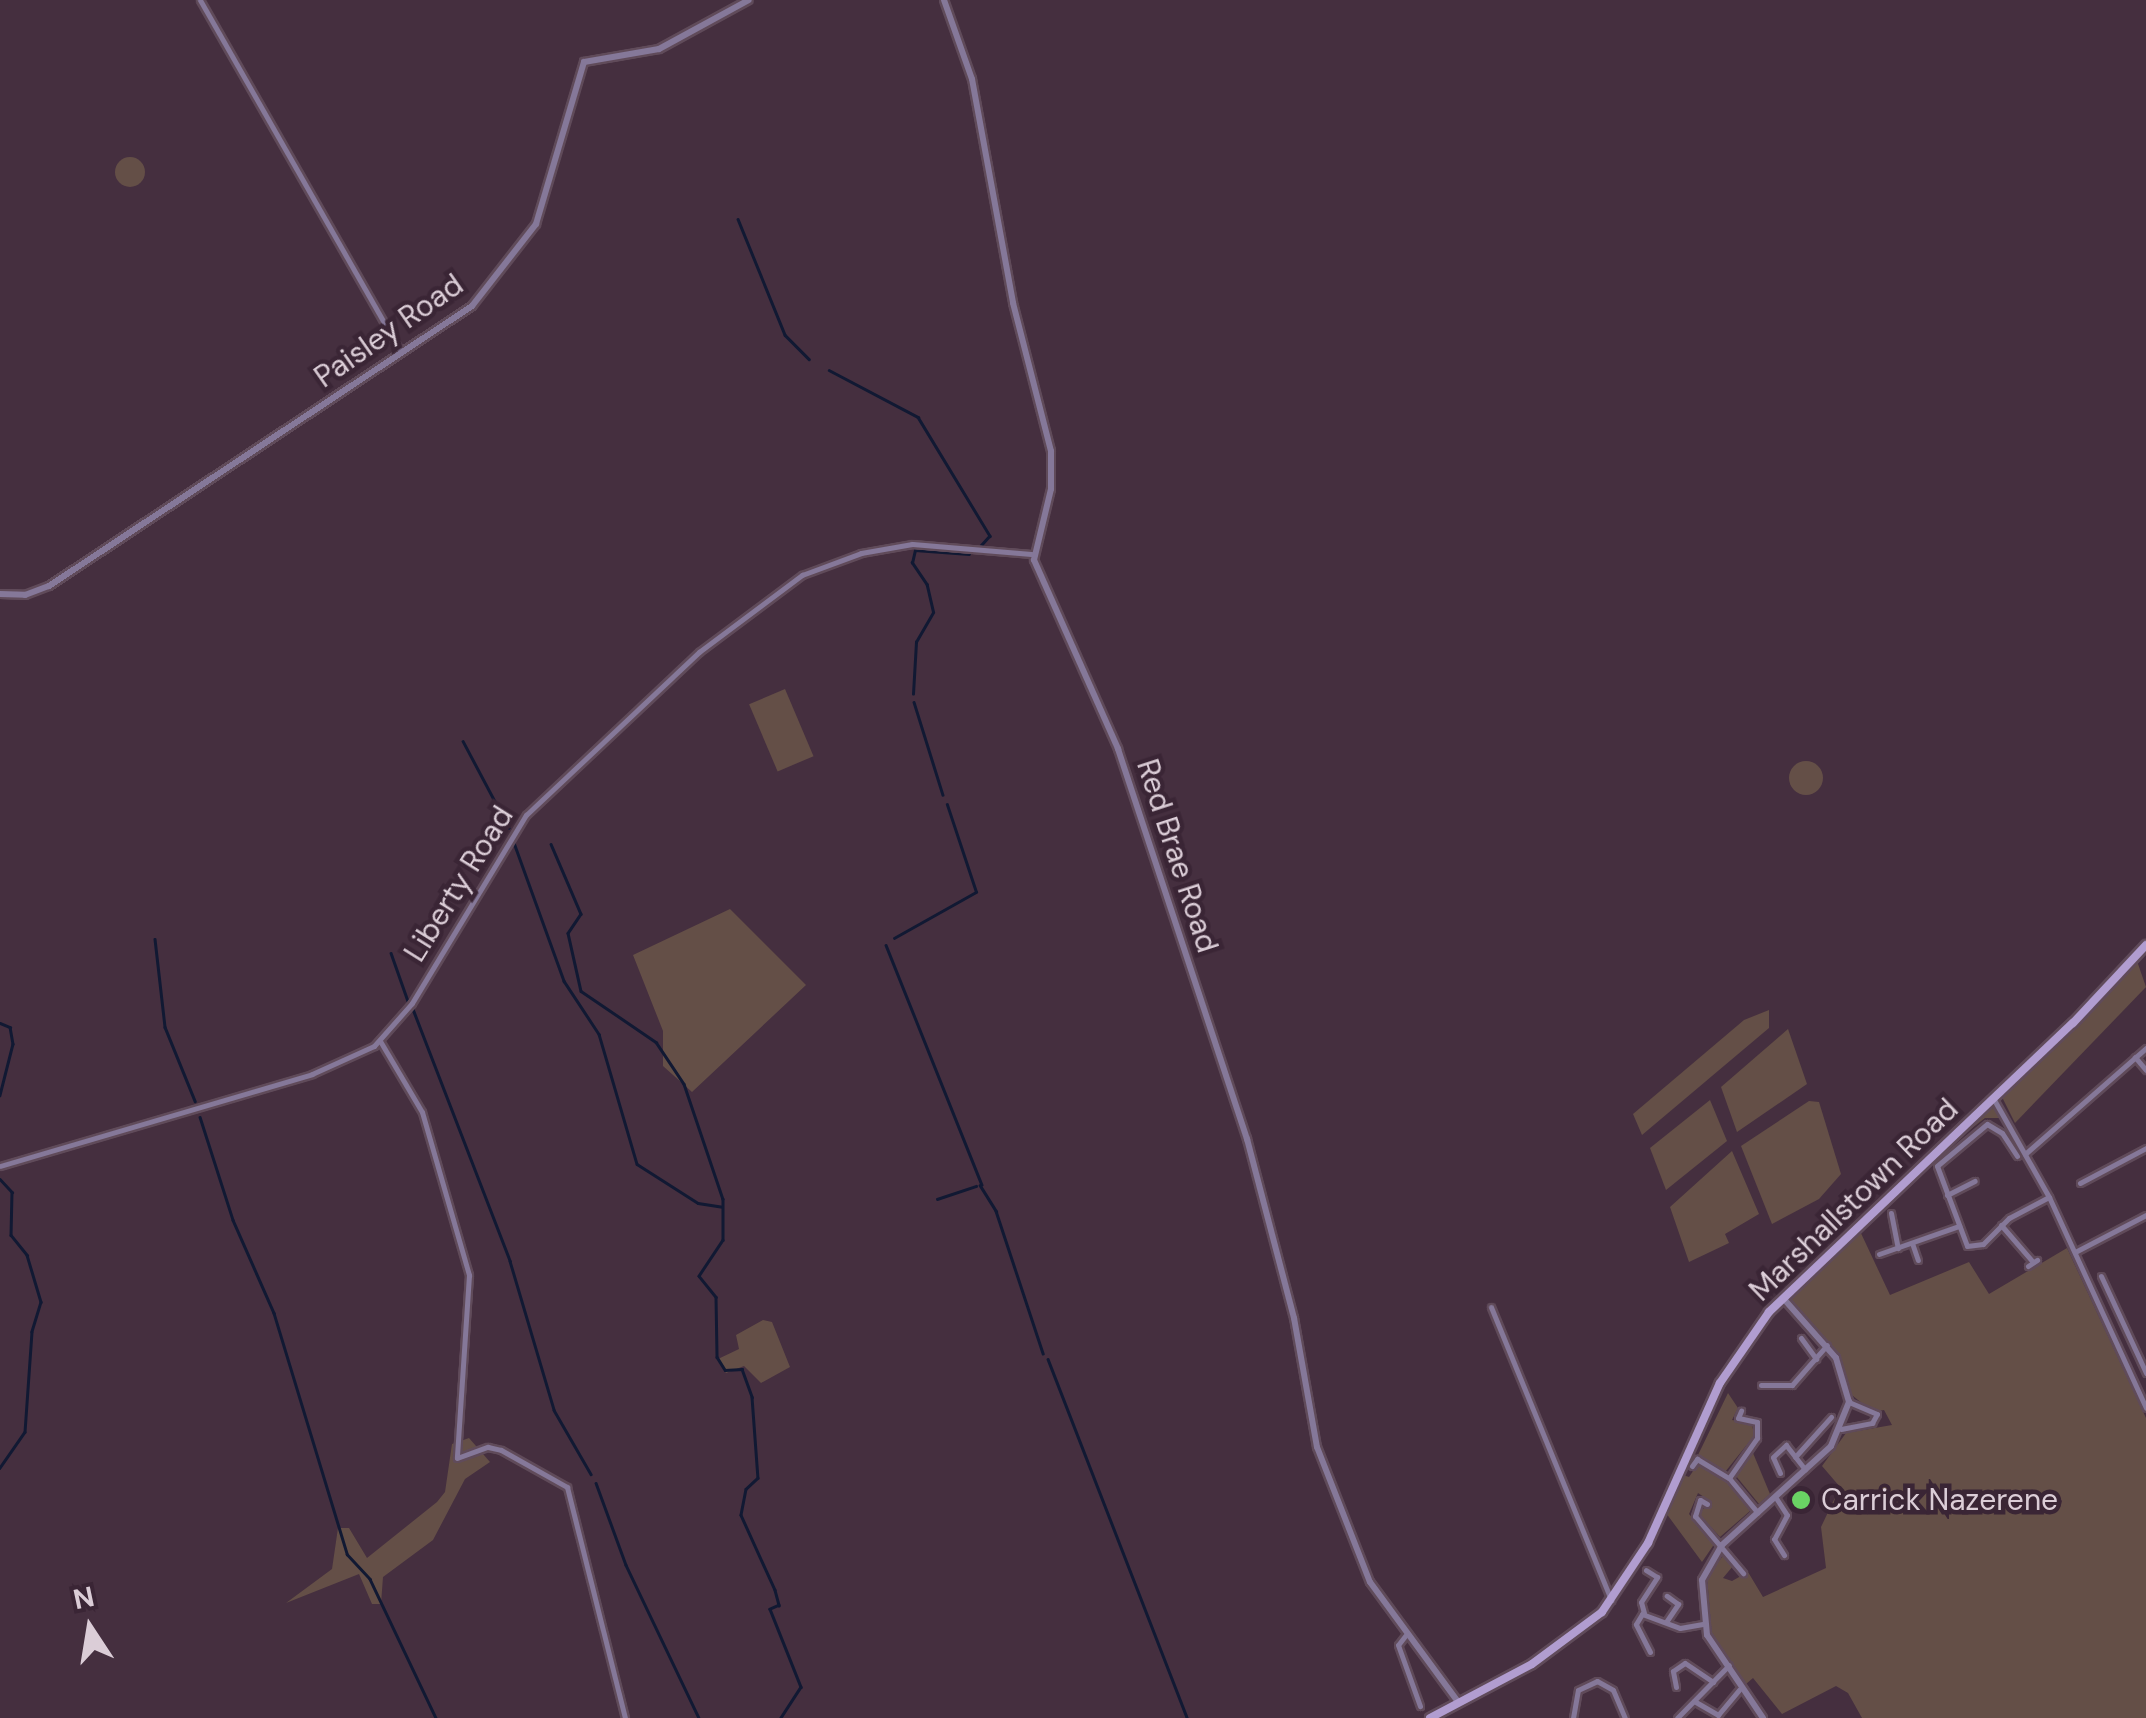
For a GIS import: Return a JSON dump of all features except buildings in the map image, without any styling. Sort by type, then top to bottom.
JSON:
[{"type":"main road","name":"Marshallstown Road","points":[[1430,1718],[1568,1641],[1612,1602],[1648,1543],[1720,1383],[1782,1298],[2146,945]]},
{"type":"street","points":[[200,0],[401,353]]},
{"type":"street","name":"Paisley Road","points":[[0,594],[25,595],[49,586],[472,306],[536,224],[584,62],[660,49],[749,0]]},
{"type":"street","points":[[944,0],[972,79],[1013,303],[1051,451],[1051,489],[1032,554]]},
{"type":"street","name":"Liberty Road","points":[[0,1166],[338,1066],[380,1041],[412,1003],[518,825],[664,683],[771,595],[815,568],[878,549],[930,544],[1032,554]]},
{"type":"street","name":"Red Brae Road","points":[[1032,554],[1118,749],[1247,1139],[1294,1318],[1317,1447],[1364,1569],[1405,1636],[1459,1704]]},
{"type":"street","points":[[380,1041],[422,1112],[469,1276],[457,1458],[488,1447],[500,1450],[567,1487],[625,1718]]},
{"type":"street","points":[[2025,1154],[2146,1048]]},
{"type":"street","points":[[2134,1056],[2146,1070]]},
{"type":"street","points":[[1992,1098],[2050,1197],[2146,1408]]},
{"type":"street","points":[[2017,1156],[2004,1135],[1985,1124],[1936,1166],[1958,1226],[1972,1248],[2001,1224],[2050,1197]]},
{"type":"street","points":[[2080,1183],[2146,1148]]},
{"type":"street","points":[[1947,1195],[1976,1181]]},
{"type":"street","points":[[1891,1212],[1898,1248]]},
{"type":"street","points":[[2075,1252],[2146,1215]]},
{"type":"street","points":[[2001,1224],[2032,1263]]},
{"type":"street","points":[[1880,1254],[1958,1226]]},
{"type":"street","points":[[1912,1243],[1918,1260]]},
{"type":"street","points":[[2101,1276],[2146,1372]]},
{"type":"street","points":[[1763,1718],[1703,1624],[1700,1587],[1722,1545],[1806,1472],[1841,1429],[1849,1402],[1846,1376],[1827,1345],[1782,1298]]},
{"type":"street","points":[[1492,1307],[1612,1602]]},
{"type":"street","points":[[1806,1341],[1816,1359]]},
{"type":"street","points":[[1761,1386],[1791,1386],[1827,1345]]},
{"type":"street","points":[[1841,1429],[1872,1423],[1877,1414],[1849,1402]]},
{"type":"street","points":[[1729,1478],[1757,1438],[1757,1422],[1738,1418],[1741,1411]]},
{"type":"street","points":[[1795,1457],[1831,1417]]},
{"type":"street","points":[[1780,1473],[1772,1459],[1786,1445],[1806,1472]]},
{"type":"street","points":[[1692,1466],[1697,1459],[1729,1478],[1758,1513]]},
{"type":"street","points":[[1776,1498],[1787,1515],[1774,1538],[1784,1556]]},
{"type":"street","points":[[1707,1504],[1700,1500],[1694,1514],[1743,1574]]},
{"type":"street","points":[[1646,1570],[1657,1578],[1642,1601],[1644,1613],[1636,1624],[1648,1648],[1657,1638]]},
{"type":"street","points":[[1666,1622],[1678,1604],[1667,1596]]},
{"type":"street","points":[[1644,1613],[1666,1622],[1703,1624]]},
{"type":"street","points":[[1405,1636],[1398,1646],[1420,1706]]},
{"type":"street","points":[[1676,1688],[1673,1672],[1691,1663],[1713,1682]]},
{"type":"street","points":[[1677,1718],[1730,1666]]},
{"type":"street","points":[[1573,1718],[1579,1688],[1597,1681],[1613,1690],[1624,1718]]},
{"type":"street","points":[[1694,1700],[1716,1715],[1738,1690]]},
{"type":"street","points":[[1730,1701],[1740,1708]]},
{"type":"shaded area","points":[[130,157],[144,166],[145,172],[136,186],[130,187],[116,178],[115,172],[124,158]]},
{"type":"shaded area","points":[[785,689],[814,756],[778,771],[749,704]]},
{"type":"shaded area","points":[[1806,761],[1818,766],[1823,778],[1818,790],[1806,795],[1794,790],[1789,778],[1794,766]]},
{"type":"shaded area","points":[[730,909],[806,985],[692,1092],[663,1066],[663,1031],[633,955]]},
{"type":"shaded area","points":[[2137,961],[2146,987],[2015,1123],[2001,1095]]},
{"type":"shaded area","points":[[1769,1010],[1769,1028],[1642,1135],[1633,1114],[1744,1020]]},
{"type":"shaded area","points":[[1788,1029],[1807,1084],[1737,1132],[1721,1087]]},
{"type":"shaded area","points":[[1710,1100],[1727,1141],[1666,1190],[1650,1148]]},
{"type":"shaded area","points":[[1809,1101],[1819,1102],[1841,1174],[1819,1199],[1772,1224],[1741,1146]]},
{"type":"shaded area","points":[[1995,1108],[2001,1118],[1985,1118],[1949,1146],[1859,1229],[1890,1295],[1969,1262],[1989,1294],[2067,1248],[2146,1418],[2146,1718],[1862,1718],[1848,1693],[1836,1686],[1782,1714],[1753,1678],[1746,1684],[1712,1637],[1707,1577],[1725,1553],[1733,1566],[1723,1578],[1732,1581],[1748,1572],[1763,1597],[1826,1568],[1821,1527],[1840,1487],[1822,1466],[1846,1433],[1892,1425],[1884,1410],[1873,1412],[1848,1392],[1842,1368],[1782,1297],[1986,1109]]},
{"type":"shaded area","points":[[1732,1151],[1759,1214],[1725,1234],[1729,1243],[1689,1262],[1670,1207]]},
{"type":"shaded area","points":[[763,1320],[772,1322],[790,1367],[761,1383],[744,1366],[726,1373],[718,1359],[739,1349],[736,1335]]},
{"type":"shaded area","points":[[1728,1393],[1738,1408],[1732,1420],[1752,1423],[1754,1436],[1725,1472],[1698,1455]]},
{"type":"shaded area","points":[[469,1438],[490,1462],[465,1479],[433,1540],[383,1577],[381,1604],[372,1604],[359,1574],[286,1603],[332,1569],[338,1528],[349,1528],[367,1558],[437,1502],[445,1492],[452,1444]]},
{"type":"shaded area","points":[[1753,1453],[1770,1494],[1759,1504],[1736,1476]]},
{"type":"shaded area","points":[[1698,1464],[1731,1484],[1750,1511],[1720,1537],[1699,1514],[1710,1501],[1698,1493],[1689,1514],[1715,1543],[1702,1562],[1666,1513],[1683,1475],[1689,1477]]},
{"type":"waterway","points":[[738,219],[785,335],[809,359]]},
{"type":"waterway","points":[[829,370],[918,417],[990,536],[981,546]]},
{"type":"waterway","points":[[913,694],[916,642],[933,612],[927,585],[912,563],[915,550],[969,554]]},
{"type":"waterway","points":[[914,702],[943,795]]},
{"type":"waterway","points":[[463,741],[509,828]]},
{"type":"waterway","points":[[894,938],[976,892],[947,805]]},
{"type":"waterway","points":[[513,840],[564,981],[599,1034],[637,1164],[698,1203],[722,1207]]},
{"type":"waterway","points":[[551,844],[581,914],[568,933],[581,991],[656,1042],[684,1084],[723,1199],[723,1240],[699,1276],[716,1297],[717,1357],[725,1370],[742,1369],[752,1397],[758,1478],[746,1489],[741,1515],[775,1590],[779,1605],[770,1609],[801,1687],[781,1718]]},
{"type":"waterway","points":[[155,939],[165,1027],[195,1101]]},
{"type":"waterway","points":[[886,945],[982,1185]]},
{"type":"waterway","points":[[391,953],[408,1001]]},
{"type":"waterway","points":[[413,1009],[510,1261],[554,1410],[591,1474]]},
{"type":"waterway","points":[[0,1023],[10,1027],[13,1044],[0,1095]]},
{"type":"waterway","points":[[200,1117],[233,1220],[274,1313],[347,1554],[370,1579],[436,1718]]},
{"type":"waterway","points":[[0,1179],[12,1192],[11,1235],[27,1255],[41,1302],[32,1332],[25,1432],[0,1468]]},
{"type":"waterway","points":[[980,1185],[996,1211],[1043,1353]]},
{"type":"waterway","points":[[937,1199],[976,1186]]},
{"type":"waterway","points":[[1048,1359],[1187,1718]]},
{"type":"waterway","points":[[596,1483],[626,1565],[699,1718]]},
{"type":"place","name":"Carrick Nazerene","points":[[1801,1500]]}]
